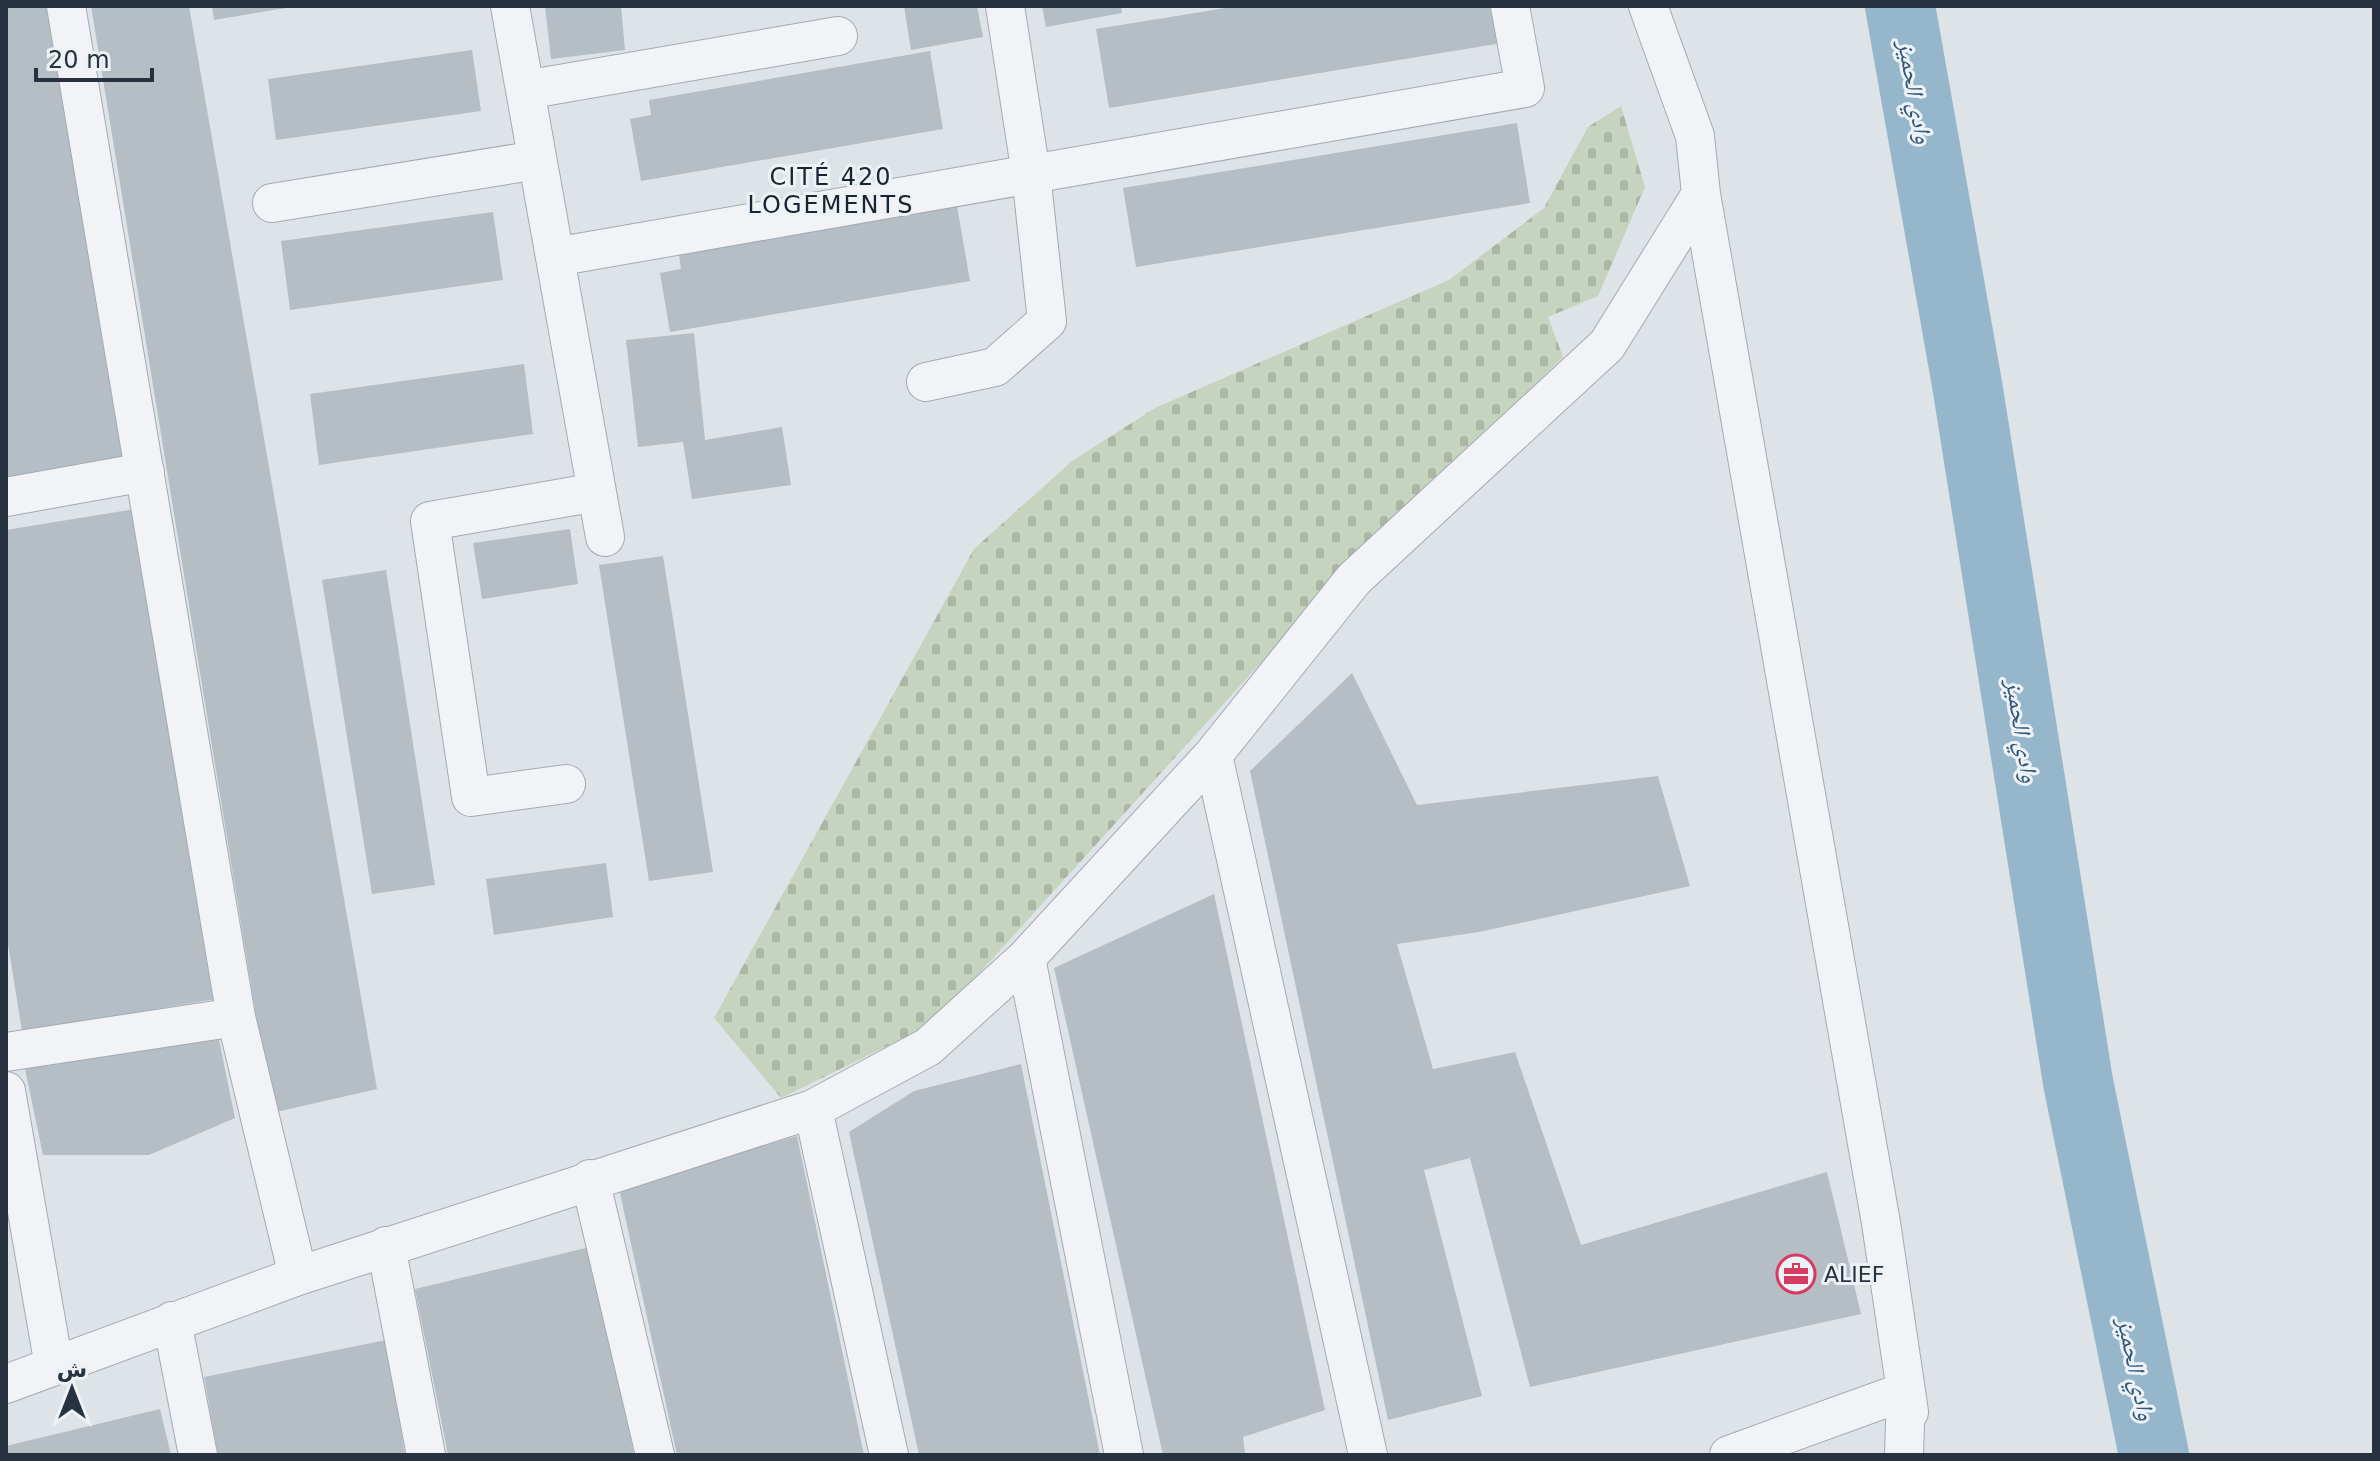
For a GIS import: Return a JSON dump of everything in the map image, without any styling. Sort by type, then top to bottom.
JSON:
[{"type":"street","points":[[66,6],[236,1017],[298,1276]]},
{"type":"street","points":[[510,6],[605,537]]},
{"type":"street","points":[[926,382],[995,367],[1047,321],[1031,174],[1005,6]]},
{"type":"street","points":[[555,257],[1525,88],[1510,6]]},
{"type":"street","points":[[1648,6],[1695,136],[1701,194],[1881,1223],[1916,1455]]},
{"type":"street","points":[[525,90],[838,36]]},
{"type":"street","points":[[272,203],[537,160]]},
{"type":"street","points":[[6,1384],[172,1321],[386,1246],[813,1109],[928,1047],[1026,958],[1213,755],[1354,579],[1607,345],[1701,194]]},
{"type":"street","points":[[6,497],[145,472]]},
{"type":"street","points":[[566,784],[471,797],[430,521],[597,492]]},
{"type":"street","points":[[1213,755],[1368,1455]]},
{"type":"street","points":[[1026,958],[1124,1455]]},
{"type":"street","points":[[6,1052],[236,1017]]},
{"type":"street","points":[[6,1091],[54,1366]]},
{"type":"street","points":[[813,1109],[889,1455]]},
{"type":"street","points":[[590,1179],[655,1455]]},
{"type":"street","points":[[386,1246],[426,1455]]},
{"type":"street","points":[[172,1321],[198,1455]]},
{"type":"street","points":[[1729,1455],[1906,1391]]},
{"type":"street","points":[[1904,1455],[1906,1391]]},
{"type":"green space","points":[[1621,106],[1645,187],[1598,296],[1548,317],[1563,357],[1336,580],[934,1023],[781,1098],[714,1018],[974,549],[1072,461],[1155,408],[1449,280],[1544,208],[1588,127]]},
{"type":"building","points":[[6,6],[53,6],[129,470],[6,490]]},
{"type":"building","points":[[91,6],[189,6],[377,1089],[272,1113]]},
{"type":"building","points":[[212,6],[286,6],[286,8],[214,20]]},
{"type":"building","points":[[545,6],[621,6],[625,50],[551,59]]},
{"type":"building","points":[[904,6],[977,6],[983,37],[911,50]]},
{"type":"building","points":[[1042,6],[1121,6],[1122,13],[1046,27]]},
{"type":"building","points":[[1238,6],[1496,6],[1502,43],[1109,108],[1096,29]]},
{"type":"building","points":[[472,50],[481,111],[276,140],[268,79]]},
{"type":"building","points":[[930,51],[943,129],[641,181],[630,119],[651,115],[649,100]]},
{"type":"building","points":[[1517,123],[1530,203],[1136,267],[1123,188]]},
{"type":"building","points":[[957,206],[970,281],[670,332],[660,273],[681,269],[679,254]]},
{"type":"building","points":[[493,212],[503,280],[290,310],[281,241]]},
{"type":"building","points":[[694,333],[705,440],[782,427],[791,485],[692,499],[683,442],[638,447],[626,340]]},
{"type":"building","points":[[524,364],[533,434],[319,465],[310,394]]},
{"type":"building","points":[[135,509],[216,999],[22,1031],[6,932],[6,530]]},
{"type":"building","points":[[570,529],[578,584],[482,599],[473,543]]},
{"type":"building","points":[[663,556],[713,872],[649,881],[599,565]]},
{"type":"building","points":[[386,570],[435,885],[372,894],[322,580]]},
{"type":"building","points":[[1352,673],[1417,805],[1658,776],[1690,886],[1479,932],[1397,944],[1433,1069],[1515,1052],[1581,1245],[1827,1172],[1861,1314],[1530,1387],[1470,1158],[1424,1170],[1482,1396],[1388,1420],[1250,771]]},
{"type":"building","points":[[606,863],[613,917],[494,935],[486,879]]},
{"type":"building","points":[[1214,894],[1325,1410],[1243,1437],[1245,1455],[1163,1455],[1054,968]]},
{"type":"building","points":[[218,1035],[235,1118],[149,1155],[43,1155],[25,1069]]},
{"type":"building","points":[[1021,1064],[1100,1455],[919,1455],[849,1132],[914,1091]]},
{"type":"building","points":[[797,1136],[864,1455],[677,1455],[618,1184]]},
{"type":"building","points":[[594,1246],[634,1455],[448,1455],[415,1289]]},
{"type":"building","points":[[386,1340],[405,1455],[218,1455],[204,1377]]},
{"type":"building","points":[[160,1409],[171,1455],[6,1455],[6,1446]]},
{"type":"waterway","name":"وادي الحميز","points":[[1900,6],[1967,384],[2078,1082],[2154,1455]]},
{"type":"place","name":"ALIEF","points":[[1796,1274]]},
{"type":"district","name":"CITÉ 420 LOGEMENTS","points":[[831,191]]}]
